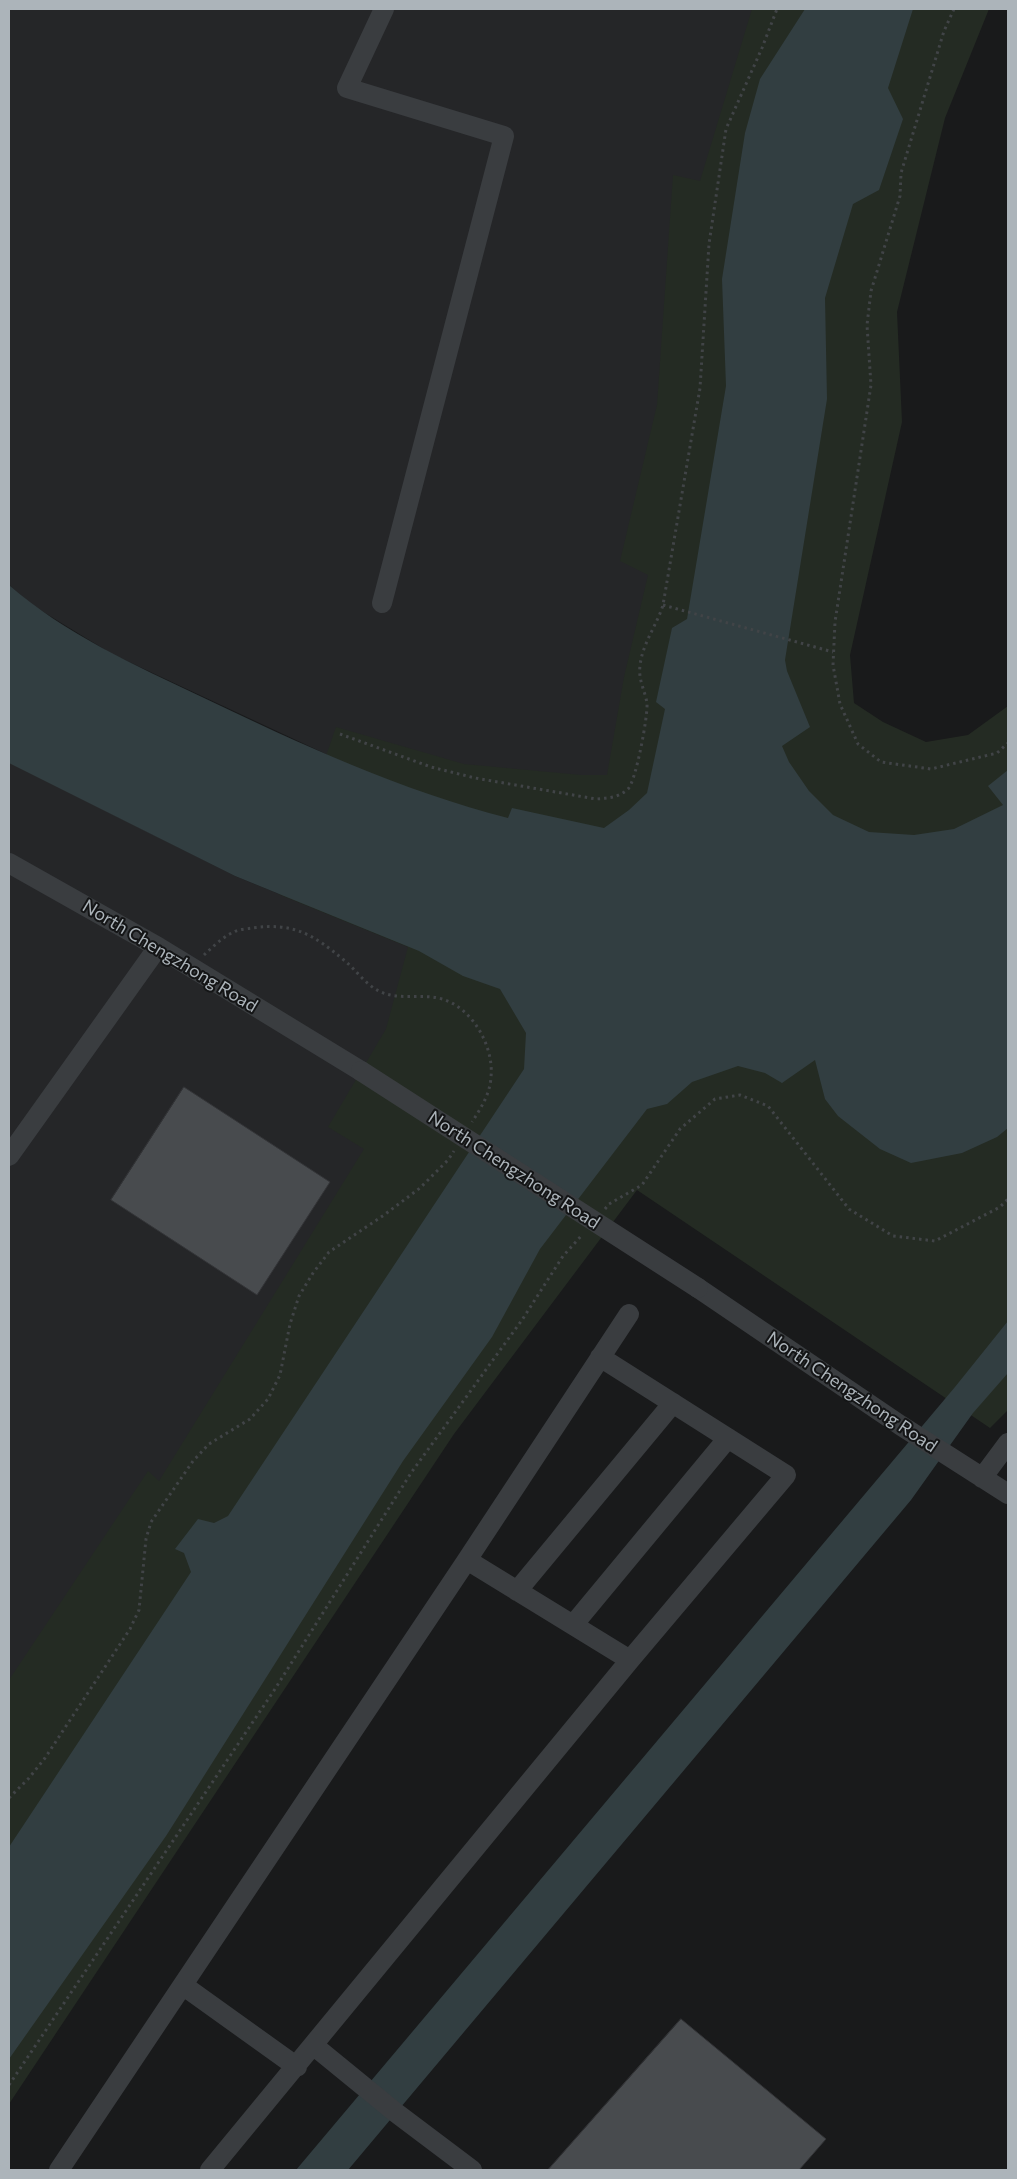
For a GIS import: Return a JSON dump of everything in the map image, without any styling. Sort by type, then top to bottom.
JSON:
[{"type":"street","points":[[382,603],[504,136],[347,88],[384,9]]},
{"type":"street","name":"North Chengzhong Road","points":[[9,863],[158,947],[361,1071],[698,1288],[1008,1494]]},
{"type":"street","points":[[9,1156],[158,947]]},
{"type":"street","points":[[59,2170],[184,1986],[629,1314]]},
{"type":"street","points":[[210,2170],[297,2067],[313,2045],[630,1660],[786,1474],[600,1357]]},
{"type":"street","points":[[517,1591],[673,1403]]},
{"type":"street","points":[[573,1625],[728,1438]]},
{"type":"street","points":[[975,1473],[1008,1444]]},
{"type":"street","points":[[467,1560],[630,1660]]},
{"type":"street","points":[[184,1986],[297,2067]]},
{"type":"street","points":[[313,2045],[395,2112],[472,2170]]},
{"type":"path","points":[[340,734],[431,767],[466,776],[596,799],[615,798],[629,788],[636,770],[646,723],[647,704],[641,683],[640,665],[647,642],[657,623],[663,605],[700,388],[709,244],[726,129],[777,9]]},
{"type":"path","points":[[954,9],[944,31],[901,173],[900,196],[870,291],[867,325],[872,385],[835,622],[833,665],[840,704],[858,744],[881,762],[931,769],[997,752],[1008,743]]},
{"type":"path","points":[[663,605],[833,652]]},
{"type":"path","points":[[191,968],[218,942],[235,931],[260,927],[291,927],[316,938],[346,962],[376,990],[387,995],[426,996],[444,999],[460,1009],[476,1024],[491,1060],[492,1079],[485,1101],[470,1127]]},
{"type":"path","points":[[602,1212],[609,1204],[642,1184],[680,1128],[715,1099],[740,1095],[768,1106],[849,1209],[893,1236],[935,1241],[1000,1207],[1008,1199]]},
{"type":"path","points":[[9,1798],[45,1758],[130,1629],[139,1610],[146,1539],[151,1522],[193,1461],[210,1444],[250,1419],[268,1399],[280,1375],[290,1324],[299,1296],[313,1273],[329,1252],[420,1188],[448,1160],[459,1143]]},
{"type":"path","points":[[9,2085],[275,1689],[411,1473],[522,1320],[563,1256],[589,1227]]},
{"type":"shaded area","points":[[9,9],[805,9],[647,793],[343,762],[112,654],[32,605],[9,585]]},
{"type":"shaded area","points":[[752,9],[989,9],[945,118],[897,312],[902,422],[850,655],[854,703],[883,722],[926,742],[968,735],[1008,706],[1008,1410],[990,1428],[637,1190],[454,1434],[9,2104],[9,1680],[148,1471],[159,1481],[364,1149],[328,1127],[386,1029],[408,947],[278,894],[336,727],[464,764],[581,775],[607,775],[624,677],[648,575],[620,561],[657,405],[673,175],[700,181]]},
{"type":"shaded area","points":[[805,9],[913,9],[888,88],[903,119],[879,190],[853,204],[825,298],[827,399],[785,660],[787,671],[810,727],[782,746],[789,762],[809,791],[833,815],[869,832],[914,835],[954,829],[1003,805],[988,786],[1008,770],[1008,1128],[997,1137],[962,1153],[911,1163],[880,1149],[838,1116],[825,1099],[815,1060],[782,1083],[765,1073],[738,1066],[692,1082],[667,1104],[647,1109],[540,1249],[492,1337],[403,1461],[166,1836],[9,2059],[9,1847],[191,1572],[184,1553],[175,1549],[198,1519],[214,1523],[228,1516],[524,1069],[526,1033],[500,989],[463,976],[419,951],[235,876],[9,763],[9,585],[53,619],[126,660],[276,732],[390,780],[468,807],[508,818],[512,808],[604,828],[629,810],[647,793],[665,709],[656,702],[672,628],[687,619],[726,386],[722,279],[745,133],[760,79]]},
{"type":"shaded area","points":[[9,759],[61,788],[235,876],[419,951],[463,976],[9,1847]]},
{"type":"shaded area","points":[[1008,1321],[1008,1373],[973,1413],[911,1500],[348,2170],[296,2170],[955,1387]]},
{"type":"building","points":[[184,1087],[330,1182],[257,1295],[111,1200]]},
{"type":"building","points":[[681,2019],[826,2139],[799,2170],[548,2170]]}]
